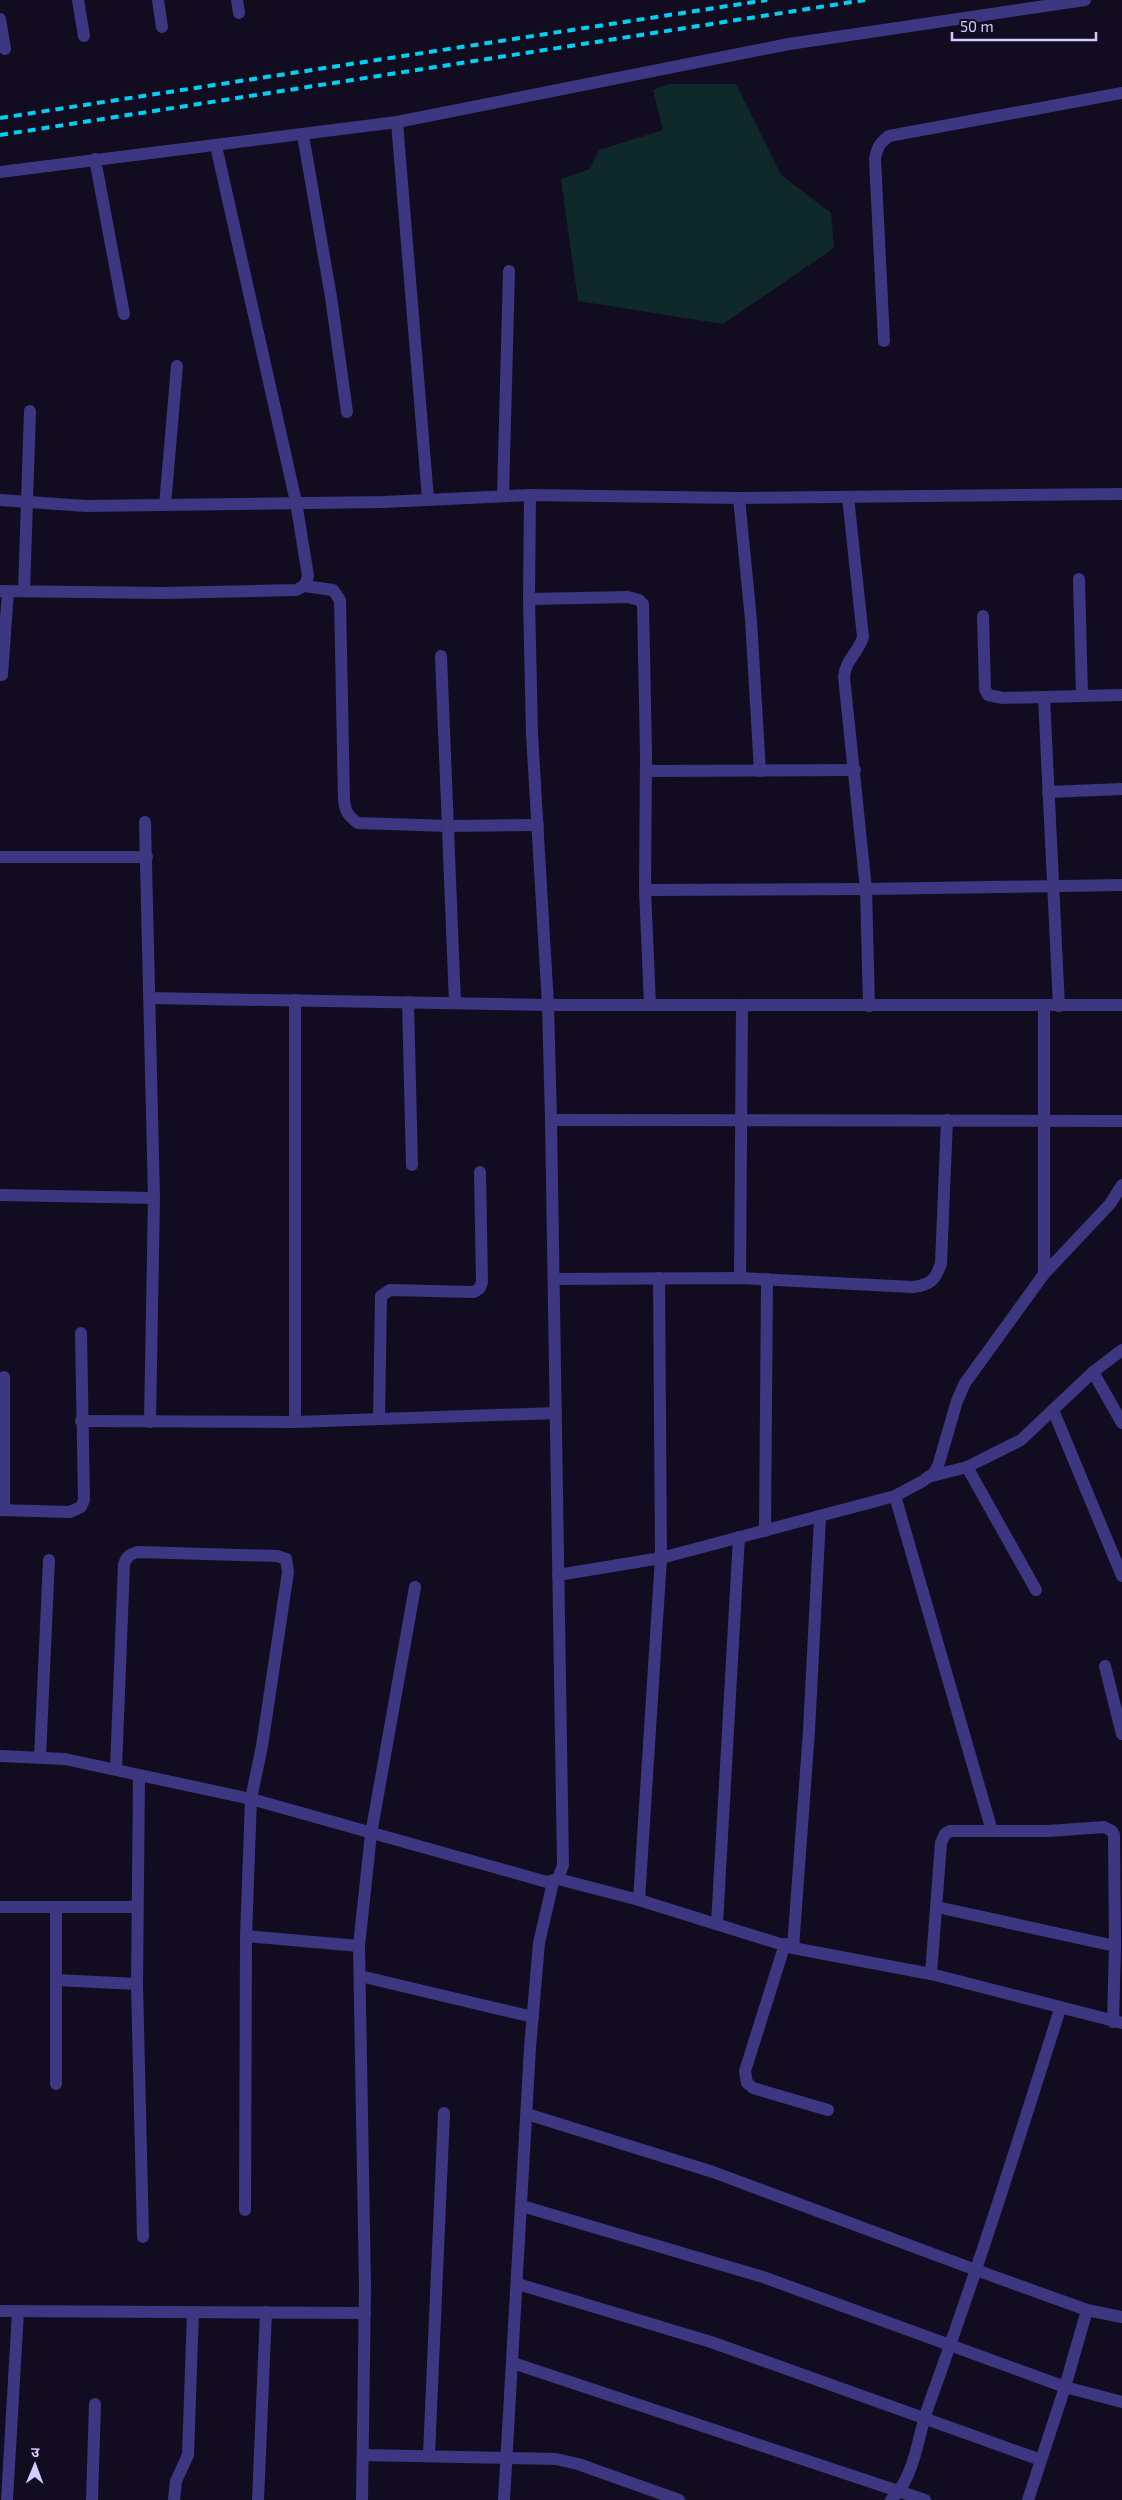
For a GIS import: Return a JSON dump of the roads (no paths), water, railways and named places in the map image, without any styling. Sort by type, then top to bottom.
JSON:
[{"type":"street","points":[[78,0],[84,36]]},
{"type":"street","points":[[158,0],[162,27]]},
{"type":"street","points":[[237,0],[239,13]]},
{"type":"street","points":[[0,172],[397,122],[790,44],[1085,0]]},
{"type":"street","points":[[0,19],[5,49]]},
{"type":"street","points":[[884,340],[875,159],[877,148],[882,141],[889,136],[1122,93]]},
{"type":"street","points":[[397,122],[428,499]]},
{"type":"street","points":[[303,135],[331,297],[347,412]]},
{"type":"street","points":[[216,146],[296,502],[308,576],[304,586]]},
{"type":"street","points":[[95,159],[124,314]]},
{"type":"street","points":[[503,496],[509,271]]},
{"type":"street","points":[[164,505],[177,366]]},
{"type":"street","points":[[24,591],[30,411]]},
{"type":"street","points":[[0,500],[86,506],[530,495],[739,498],[1122,494]]},
{"type":"street","points":[[504,2500],[539,1943],[556,1881],[563,1865],[555,1279],[548,1005],[532,734],[529,599],[530,495]]},
{"type":"street","points":[[848,497],[863,637],[844,670],[866,889],[869,1006]]},
{"type":"street","points":[[739,498],[751,620],[760,771]]},
{"type":"street","points":[[1079,579],[1082,696]]},
{"type":"street","points":[[2,675],[4,591],[173,593],[296,590],[304,586],[333,590],[340,600],[345,811],[349,817],[358,823],[449,826],[538,825]]},
{"type":"street","points":[[529,599],[628,597],[639,600],[643,604],[646,890],[650,1005]]},
{"type":"street","points":[[984,616],[985,690],[988,695],[1002,698],[1122,695]]},
{"type":"street","points":[[442,656],[455,1003]]},
{"type":"street","points":[[1044,697],[1059,1006]]},
{"type":"street","points":[[646,771],[854,770]]},
{"type":"street","points":[[1048,792],[1122,790]]},
{"type":"street","points":[[145,822],[154,1198],[150,1422]]},
{"type":"street","points":[[0,857],[147,857]]},
{"type":"street","points":[[646,890],[1122,885]]},
{"type":"street","points":[[149,998],[548,1005],[1044,1007],[1122,1005]]},
{"type":"street","points":[[295,1000],[295,1422]]},
{"type":"street","points":[[408,1002],[412,1165]]},
{"type":"street","points":[[740,1278],[742,1005]]},
{"type":"street","points":[[1044,1007],[1044,1274]]},
{"type":"street","points":[[551,1120],[1122,1122]]},
{"type":"street","points":[[555,1279],[740,1278],[913,1287],[928,1285],[934,1280],[942,1263],[947,1120]]},
{"type":"street","points":[[379,1419],[381,1296],[390,1290],[474,1292],[480,1288],[482,1282],[480,1172]]},
{"type":"street","points":[[928,1477],[938,1466],[957,1401],[965,1384],[1044,1274],[1110,1204],[1122,1186]]},
{"type":"street","points":[[0,1195],[154,1198]]},
{"type":"street","points":[[639,1900],[662,1558],[659,1278]]},
{"type":"street","points":[[765,1531],[766,1279]]},
{"type":"street","points":[[4,1377],[2,1510],[70,1512],[80,1507],[84,1500],[80,1333]]},
{"type":"street","points":[[558,1575],[662,1558],[820,1518],[895,1496],[928,1477],[967,1467],[1021,1440],[1093,1372],[1122,1350]]},
{"type":"street","points":[[1093,1372],[1122,1423]]},
{"type":"street","points":[[1052,1410],[1122,1576]]},
{"type":"street","points":[[82,1420],[295,1422],[556,1413]]},
{"type":"street","points":[[967,1467],[1036,1590]]},
{"type":"street","points":[[895,1496],[992,1831]]},
{"type":"street","points":[[820,1518],[809,1732],[789,1946],[745,2078],[753,2088],[828,2110]]},
{"type":"street","points":[[717,1924],[739,1537]]},
{"type":"street","points":[[116,1769],[124,1564],[130,1554],[138,1552],[277,1556],[286,1559],[288,1572],[262,1746],[251,1799],[246,1936],[245,2210]]},
{"type":"street","points":[[40,1757],[49,1560]]},
{"type":"street","points":[[362,2500],[365,2313],[359,1946],[371,1834],[415,1587]]},
{"type":"street","points":[[1105,1666],[1122,1734]]},
{"type":"street","points":[[0,1756],[66,1759],[251,1799],[547,1882],[556,1881],[639,1900],[789,1946],[931,1974],[1060,2009],[1118,2022],[1116,1946],[1118,1856],[1112,1830],[1104,1826],[1048,1831],[950,1831],[945,1834],[941,1843],[931,1974]]},
{"type":"street","points":[[139,1776],[137,1984],[142,2237]]},
{"type":"street","points":[[0,1907],[137,1907]]},
{"type":"street","points":[[56,1907],[56,2084]]},
{"type":"street","points":[[937,1907],[1116,1946]]},
{"type":"street","points":[[246,1936],[359,1946]]},
{"type":"street","points":[[360,1976],[533,2016]]},
{"type":"street","points":[[56,1980],[137,1984]]},
{"type":"street","points":[[891,2500],[901,2490],[911,2468],[925,2416],[976,2270],[1060,2009]]},
{"type":"street","points":[[429,2455],[444,2113]]},
{"type":"street","points":[[527,2114],[713,2172],[1087,2310],[1122,2317]]},
{"type":"street","points":[[522,2206],[762,2277],[951,2344],[1065,2387],[1122,2402]]},
{"type":"street","points":[[518,2284],[711,2342],[925,2416],[1041,2460]]},
{"type":"street","points":[[1028,2500],[1065,2387],[1087,2310]]},
{"type":"street","points":[[0,2311],[365,2313]]},
{"type":"street","points":[[5,2497],[18,2311]]},
{"type":"street","points":[[174,2500],[176,2481],[188,2455],[193,2312]]},
{"type":"street","points":[[258,2500],[266,2312]]},
{"type":"street","points":[[513,2363],[901,2490],[924,2500]]},
{"type":"street","points":[[92,2500],[95,2404]]},
{"type":"street","points":[[364,2454],[556,2460],[578,2464],[678,2500]]},
{"type":"railway","points":[[0,118],[767,0]]},
{"type":"railway","points":[[0,135],[865,0]]}]
